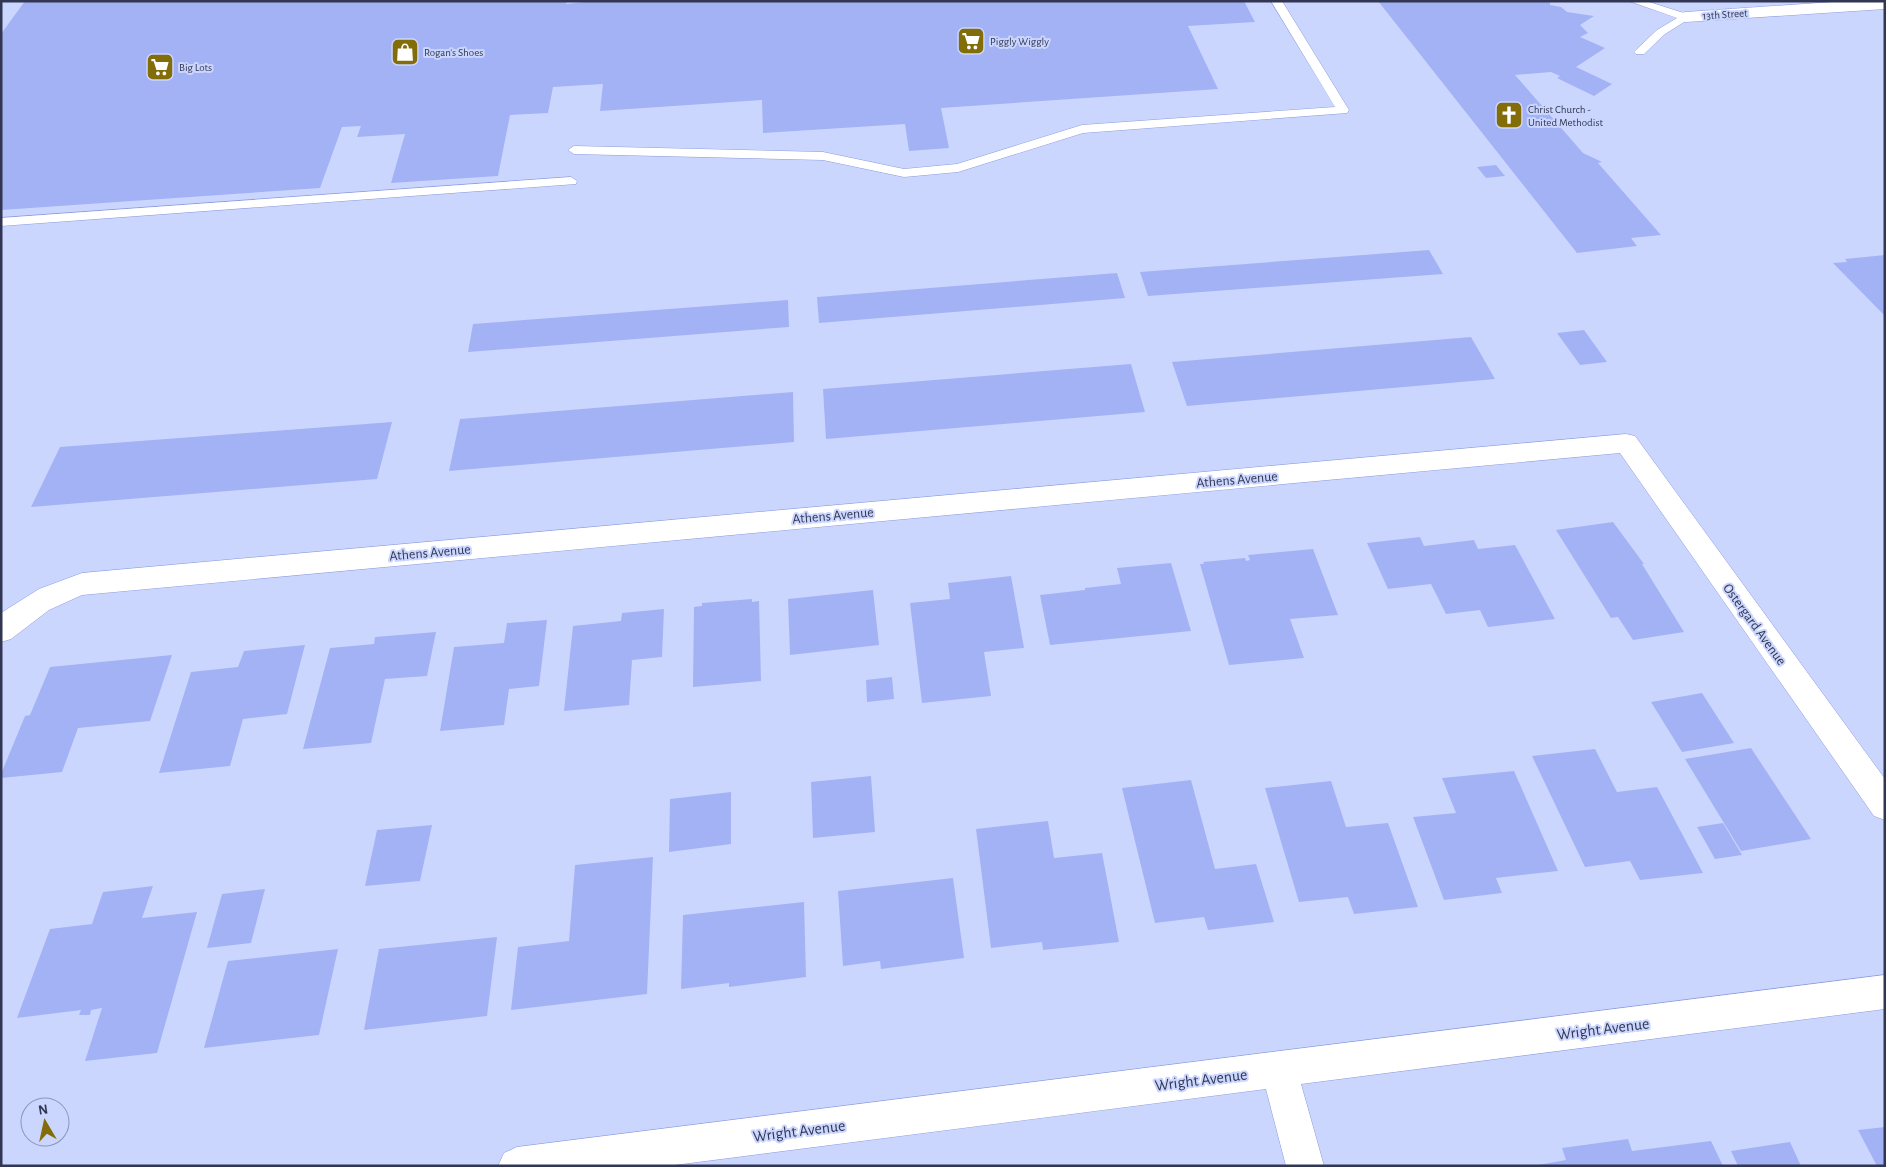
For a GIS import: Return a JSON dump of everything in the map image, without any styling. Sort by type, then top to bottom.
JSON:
[{"type":"street","name":"13th Street","points":[[1686,17],[1885,4]]},
{"type":"street","name":"Athens Avenue","points":[[1,630],[23,610],[52,594],[82,584],[1626,443]]},
{"type":"street","name":"Ostergard Avenue","points":[[1626,443],[1885,804]]},
{"type":"street","name":"Wright Avenue","points":[[517,1166],[1885,992]]},
{"type":"street","points":[[1279,1069],[1305,1166]]},
{"type":"lane","points":[[574,150],[823,156],[904,173],[958,168],[1082,129],[1343,110],[1276,1]]},
{"type":"lane","points":[[1634,1],[1686,17]]},
{"type":"lane","points":[[1640,52],[1661,32],[1686,17]]},
{"type":"lane","points":[[1,222],[571,182]]},
{"type":"building","points":[[25,1],[567,1],[566,4],[594,1],[1244,1],[1255,22],[1188,26],[1218,89],[941,108],[949,148],[909,151],[905,124],[763,133],[762,100],[600,111],[603,84],[553,87],[548,113],[510,115],[498,176],[391,183],[405,134],[357,137],[361,126],[342,127],[320,188],[1,210],[1,34]]},
{"type":"building","name":"Christ Church - United Methodist","points":[[1378,1],[1550,1],[1550,5],[1561,7],[1567,12],[1594,16],[1580,25],[1588,33],[1580,37],[1605,48],[1576,67],[1612,84],[1594,96],[1557,78],[1560,76],[1551,72],[1515,75],[1583,153],[1602,162],[1598,163],[1661,235],[1631,238],[1637,246],[1577,253]]},
{"type":"building","points":[[1496,165],[1505,176],[1486,178],[1477,167]]},
{"type":"building","points":[[1429,250],[1443,274],[1148,296],[1140,272]]},
{"type":"building","points":[[1885,255],[1885,316],[1833,263],[1847,262],[1845,259]]},
{"type":"building","points":[[1117,273],[1125,298],[819,323],[817,297]]},
{"type":"building","points":[[788,300],[789,327],[468,352],[473,324]]},
{"type":"building","points":[[1584,330],[1607,362],[1580,365],[1557,333]]},
{"type":"building","points":[[1471,337],[1495,379],[1187,406],[1172,362]]},
{"type":"building","points":[[1131,364],[1145,412],[826,439],[823,389]]},
{"type":"building","points":[[793,392],[794,442],[449,471],[460,419]]},
{"type":"building","points":[[392,422],[377,479],[31,507],[60,447]]},
{"type":"building","points":[[1613,522],[1644,564],[1642,564],[1684,632],[1633,640],[1618,617],[1611,618],[1556,530]]},
{"type":"building","points":[[1420,537],[1424,546],[1474,540],[1478,549],[1515,545],[1555,619],[1488,627],[1480,610],[1446,614],[1431,584],[1388,589],[1367,543]]},
{"type":"building","points":[[1313,549],[1338,615],[1290,619],[1304,658],[1229,665],[1200,564],[1204,564],[1203,562],[1245,558],[1246,561],[1250,560],[1248,555]]},
{"type":"building","points":[[1171,563],[1191,631],[1050,645],[1040,595],[1121,584],[1117,568]]},
{"type":"building","points":[[1011,576],[1024,648],[984,652],[991,696],[922,703],[910,603],[950,599],[948,583]]},
{"type":"building","points":[[873,590],[879,645],[790,655],[788,599]]},
{"type":"building","points":[[752,599],[752,602],[759,601],[761,681],[693,687],[694,607],[702,606],[702,603]]},
{"type":"building","points":[[664,609],[662,657],[632,660],[629,705],[564,711],[573,626],[621,621],[622,613]]},
{"type":"building","points":[[547,620],[539,686],[509,689],[504,725],[440,731],[454,647],[504,643],[507,623]]},
{"type":"building","points":[[436,632],[427,676],[385,679],[371,743],[303,749],[330,648],[374,644],[375,637]]},
{"type":"building","points":[[305,645],[287,714],[243,719],[230,766],[159,773],[191,672],[238,667],[244,651]]},
{"type":"building","points":[[172,655],[150,721],[78,728],[62,772],[1,778],[25,716],[30,715],[50,667]]},
{"type":"building","points":[[892,677],[894,699],[867,702],[866,680]]},
{"type":"building","points":[[1702,693],[1734,743],[1682,752],[1651,702]]},
{"type":"building","points":[[1751,748],[1811,839],[1741,851],[1685,759]]},
{"type":"building","points":[[1595,749],[1617,792],[1657,787],[1703,873],[1640,880],[1630,861],[1585,867],[1532,756]]},
{"type":"building","points":[[1514,771],[1558,871],[1496,878],[1502,893],[1444,900],[1413,817],[1456,813],[1442,778]]},
{"type":"building","points":[[871,776],[875,832],[813,838],[811,782]]},
{"type":"building","points":[[1191,780],[1215,869],[1256,864],[1274,922],[1208,930],[1204,917],[1155,923],[1122,788]]},
{"type":"building","points":[[1331,781],[1346,827],[1388,823],[1418,907],[1354,914],[1348,897],[1299,902],[1265,788]]},
{"type":"building","points":[[731,792],[731,844],[669,852],[670,799]]},
{"type":"building","points":[[1048,821],[1054,858],[1102,853],[1119,942],[1043,950],[1042,942],[991,948],[976,829]]},
{"type":"building","points":[[1723,823],[1742,855],[1715,859],[1697,827]]},
{"type":"building","points":[[432,825],[420,881],[365,886],[377,830]]},
{"type":"building","points":[[653,857],[647,994],[511,1010],[518,947],[569,941],[575,865]]},
{"type":"building","points":[[953,878],[964,958],[881,969],[880,961],[843,966],[838,891]]},
{"type":"building","points":[[153,886],[142,918],[197,912],[157,1053],[85,1061],[102,1008],[91,1010],[90,1015],[79,1015],[81,1010],[17,1018],[50,929],[92,924],[103,892]]},
{"type":"building","points":[[265,889],[251,943],[207,948],[222,894]]},
{"type":"building","points":[[804,902],[806,977],[729,987],[729,983],[681,989],[683,915]]},
{"type":"building","points":[[497,937],[487,1016],[364,1030],[379,949]]},
{"type":"building","points":[[338,949],[319,1035],[204,1048],[228,961]]},
{"type":"building","points":[[1885,1127],[1885,1166],[1877,1166],[1858,1130]]},
{"type":"building","points":[[1628,1139],[1632,1151],[1711,1141],[1723,1166],[1533,1166],[1566,1160],[1562,1148]]},
{"type":"building","points":[[1790,1142],[1801,1166],[1738,1166],[1731,1151]]},
{"type":"place","name":"Piggly Wiggly","points":[[971,41]]},
{"type":"place","name":"Rogan's Shoes","points":[[405,52]]},
{"type":"place","name":"Big Lots","points":[[160,67]]},
{"type":"place","name":"Christ Church - United Methodist","points":[[1509,115]]}]
